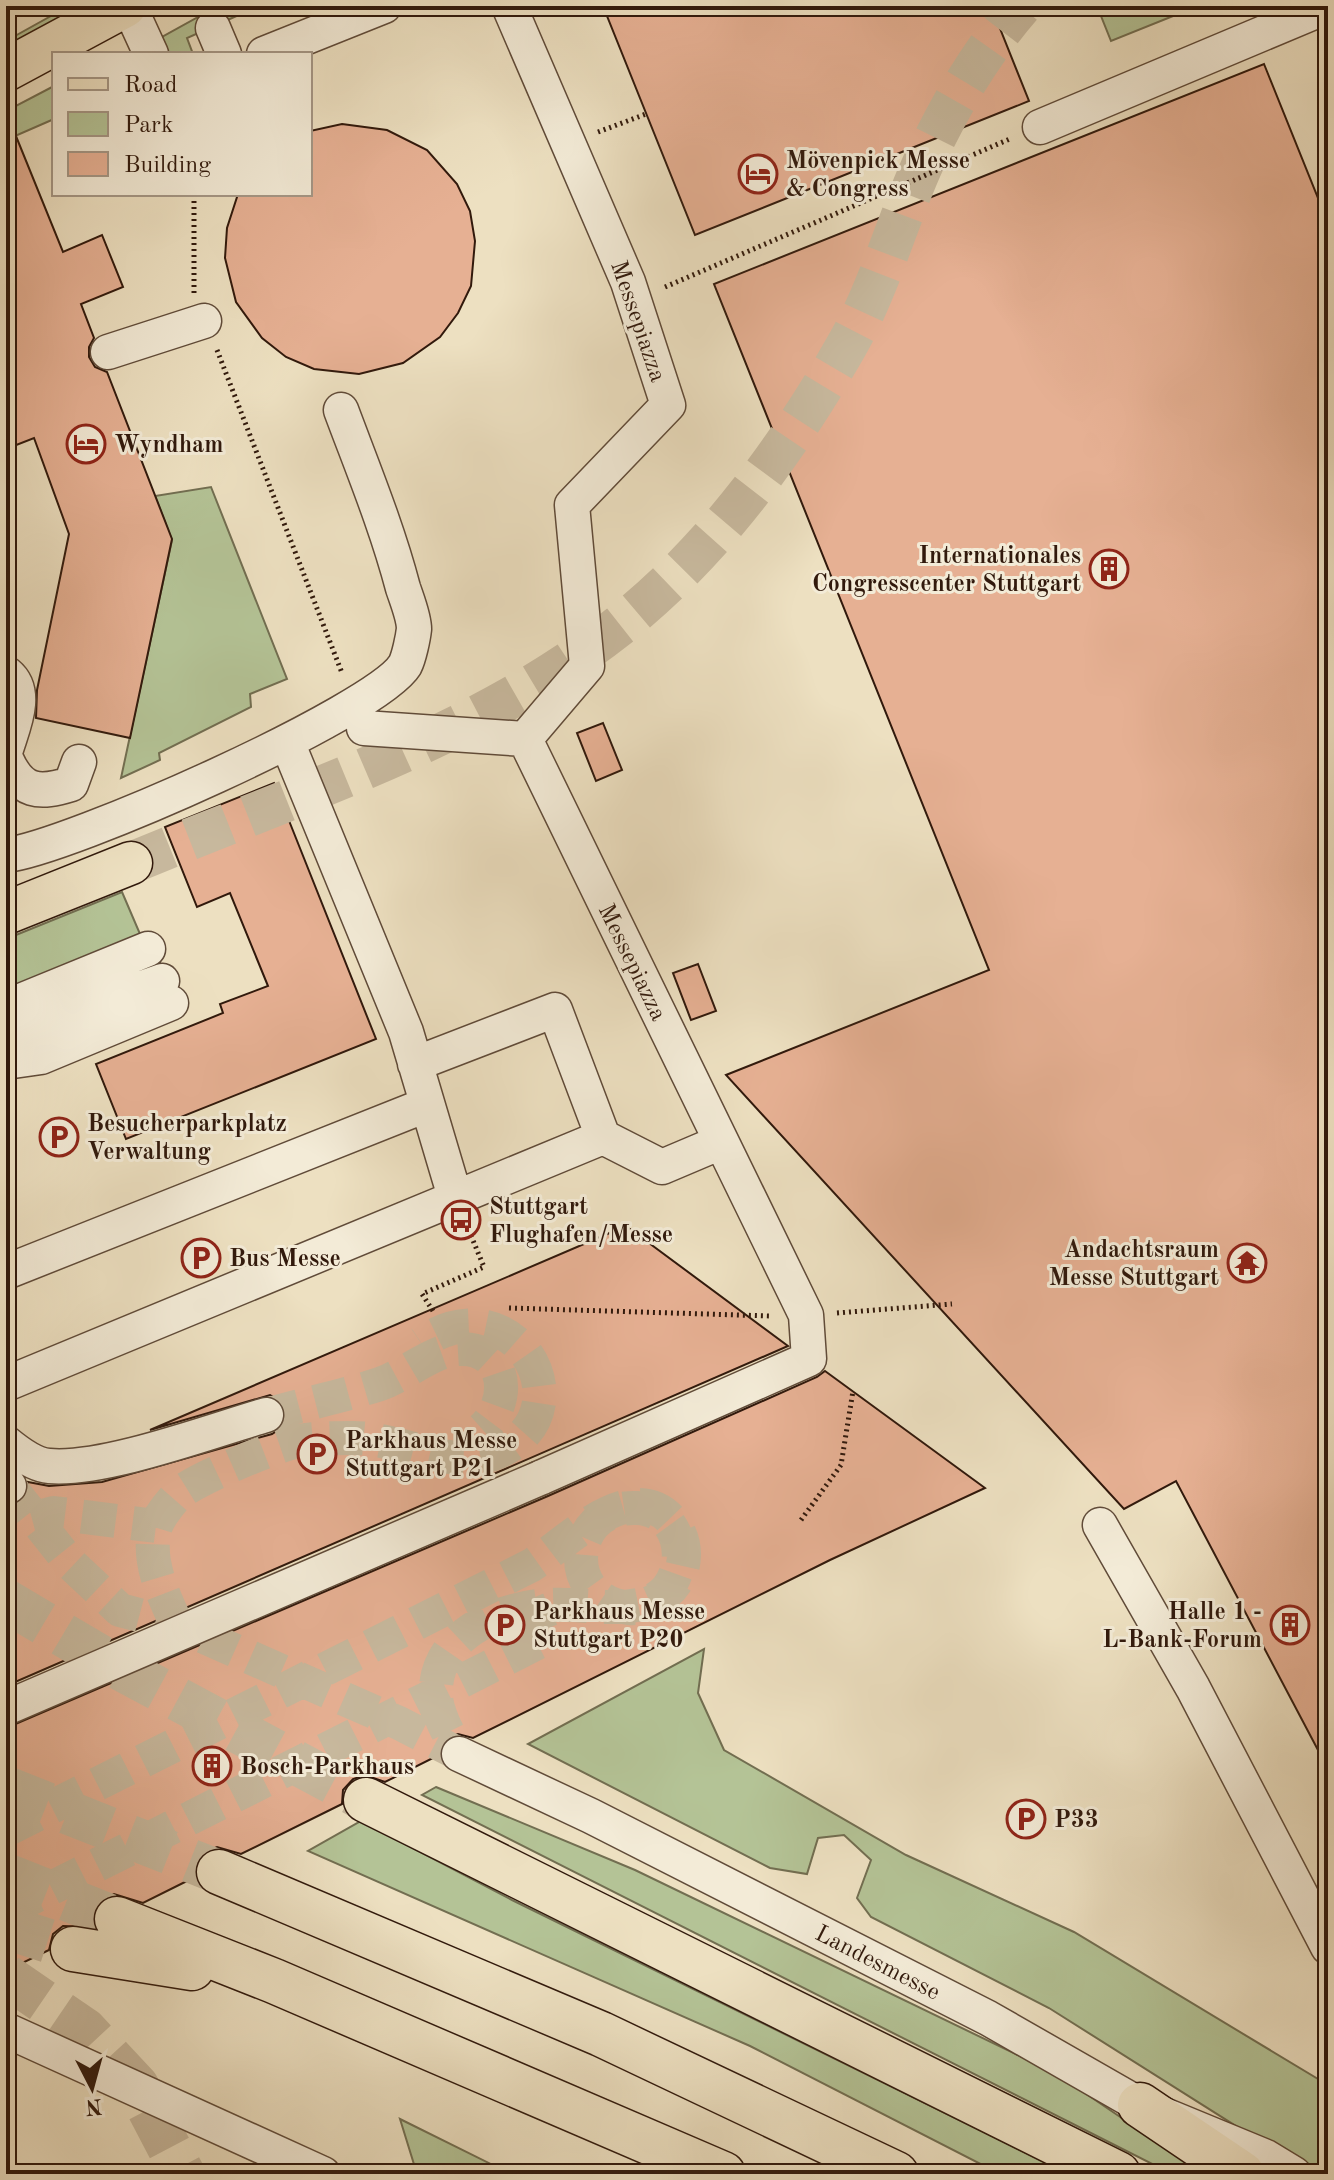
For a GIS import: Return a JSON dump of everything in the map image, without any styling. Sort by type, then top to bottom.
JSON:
[{"type":"highway","points":[[366,1800],[1118,2174]]},
{"type":"highway","points":[[219,1872],[601,2034],[896,2174]]},
{"type":"highway","points":[[117,1919],[274,1981],[723,2174]]},
{"type":"highway","points":[[73,1949],[274,1981]]},
{"type":"highway","points":[[1140,2105],[1242,2174]]},
{"type":"main road","points":[[6,70],[127,6]]},
{"type":"main road","points":[[6,913],[131,863]]},
{"type":"street","points":[[127,6],[150,52]]},
{"type":"street","points":[[269,52],[384,6]]},
{"type":"street","name":"Messepiazza","points":[[6,1708],[809,1359],[806,1315],[525,739],[587,666],[572,505],[668,405],[635,300],[509,6]]},
{"type":"street","points":[[1040,127],[1328,6]]},
{"type":"street","points":[[108,352],[204,321]]},
{"type":"street","points":[[341,410],[391,541],[414,628],[405,665],[372,694],[359,716]]},
{"type":"street","points":[[6,749],[18,698],[18,687],[7,674]]},
{"type":"street","points":[[6,855],[31,852],[85,833],[287,742],[359,716],[525,739]]},
{"type":"street","points":[[287,742],[406,1032],[455,1197]]},
{"type":"street","points":[[6,759],[13,775],[24,785],[47,792],[71,784],[79,762]]},
{"type":"street","points":[[6,1007],[148,949]]},
{"type":"street","points":[[6,1036],[166,992],[41,1057],[6,1062]]},
{"type":"street","points":[[415,1064],[555,1010],[603,1137],[662,1167],[721,1142]]},
{"type":"street","points":[[6,1272],[426,1105]]},
{"type":"street","points":[[6,1384],[603,1137]]},
{"type":"street","points":[[6,1443],[46,1466],[72,1466],[143,1451],[266,1415]]},
{"type":"street","points":[[1100,1525],[1193,1688],[1328,1947]]},
{"type":"street","name":"Landesmesse","points":[[459,1754],[591,1816],[988,2018],[1140,2105],[1266,2157],[1294,2174]]},
{"type":"street","points":[[6,2030],[323,2174]]},
{"type":"path","points":[[601,131],[646,114]]},
{"type":"path","points":[[635,300],[1040,127]]},
{"type":"path","points":[[194,196],[193,290],[359,716]]},
{"type":"path","points":[[433,1311],[422,1294],[484,1267],[455,1197]]},
{"type":"path","points":[[509,1308],[751,1317],[952,1304]]},
{"type":"path","points":[[801,1520],[841,1465],[853,1391]]},
{"type":"green space","points":[[69,6],[87,6],[6,50],[6,41]]},
{"type":"green space","points":[[218,6],[259,6],[187,38],[192,52],[168,52],[162,37]]},
{"type":"green space","points":[[1097,6],[1198,6],[1111,41]]},
{"type":"green space","points":[[52,87],[52,120],[6,140],[6,111]]},
{"type":"green space","points":[[211,487],[287,679],[250,694],[251,707],[159,753],[160,760],[121,778],[172,540],[155,496]]},
{"type":"green space","points":[[122,892],[143,941],[6,999],[6,939]]},
{"type":"green space","points":[[704,1649],[698,1693],[724,1750],[906,1855],[1074,1932],[1328,2085],[1328,2174],[1312,2174],[1049,2008],[871,1917],[857,1898],[871,1860],[844,1835],[818,1838],[807,1874],[770,1868],[528,1744]]},
{"type":"green space","points":[[436,1787],[635,1870],[1057,2074],[1204,2174],[1172,2174],[422,1795]]},
{"type":"green space","points":[[361,1821],[512,1900],[1069,2174],[1000,2174],[750,2046],[308,1851]]},
{"type":"green space","points":[[400,2119],[511,2174],[417,2174]]},
{"type":"building","name":"Mövenpick Messe & Congress","points":[[603,6],[991,6],[1029,101],[695,235]]},
{"type":"building","points":[[1264,64],[1328,223],[1328,1769],[1176,1481],[1124,1509],[726,1075],[989,970],[714,284]]},
{"type":"building","name":"Wyndham","points":[[7,114],[63,252],[102,235],[123,287],[81,304],[94,338],[89,347],[89,357],[95,367],[107,372],[172,539],[130,738],[36,718],[37,690],[69,534],[34,438],[6,449]]},
{"type":"building","points":[[342,124],[387,130],[427,150],[457,184],[470,211],[475,241],[471,286],[458,313],[440,337],[403,363],[359,374],[314,369],[286,357],[262,338],[236,302],[225,258],[227,228],[237,196],[312,196],[312,131]]},
{"type":"building","points":[[603,723],[622,770],[596,781],[577,733]]},
{"type":"building","points":[[274,783],[376,1039],[126,1139],[96,1064],[223,1013],[220,1004],[268,986],[230,893],[197,907],[165,827]]},
{"type":"building","points":[[698,964],[716,1011],[691,1020],[673,973]]},
{"type":"building","name":"Parkhaus Messe Stuttgart P21","points":[[626,1226],[788,1346],[6,1686],[6,1505],[22,1501],[28,1493],[28,1482],[49,1486],[102,1482],[272,1434],[281,1428],[285,1410],[280,1401],[270,1395],[150,1430]]},
{"type":"building","name":"Parkhaus Messe Stuttgart P20","points":[[825,1371],[985,1488],[830,1560],[473,1738],[458,1734],[448,1737],[439,1755],[385,1782],[365,1775],[353,1779],[343,1790],[342,1804],[241,1854],[217,1847],[205,1852],[196,1863],[195,1877],[143,1903],[114,1894],[102,1899],[94,1911],[94,1927],[63,1926],[53,1934],[49,1950],[6,1971],[6,1728],[548,1496]]},
{"type":"tunnel","points":[[131,863],[382,761],[504,701],[562,667],[615,629],[684,568],[772,462],[847,345],[869,300],[915,182],[945,119],[980,60],[1021,6]]},
{"type":"tunnel","points":[[177,1625],[154,1564],[153,1538],[167,1508],[191,1486],[255,1456],[305,1440],[375,1440],[460,1458],[481,1457],[501,1451],[520,1438],[535,1417],[540,1394],[535,1371],[523,1350],[505,1334],[481,1326],[452,1328],[421,1343]]},
{"type":"tunnel","points":[[266,1415],[380,1384],[429,1358],[459,1349],[475,1351],[487,1357],[496,1366],[500,1378],[498,1405],[482,1429]]},
{"type":"tunnel","points":[[9,1486],[70,1563],[120,1610],[177,1625],[399,1723],[459,1754]]},
{"type":"tunnel","points":[[6,1830],[532,1565],[588,1524],[612,1511],[644,1505],[661,1511],[674,1523],[682,1539],[684,1556],[680,1574],[670,1590],[652,1602],[629,1608],[606,1601],[591,1589],[583,1572],[581,1554],[586,1536],[597,1521],[614,1511],[637,1508],[654,1512],[667,1522],[675,1535],[679,1551],[678,1567],[672,1582],[661,1595],[634,1606],[622,1607],[610,1607],[549,1605],[512,1611],[476,1626],[449,1651],[440,1667],[436,1695],[443,1721],[459,1754]]},
{"type":"tunnel","points":[[32,1519],[54,1513],[156,1526]]},
{"type":"tunnel","points":[[6,1911],[545,1639],[522,1588]]},
{"type":"tunnel","points":[[6,1601],[116,1666],[366,1800]]},
{"type":"tunnel","points":[[6,1788],[219,1872]]},
{"type":"tunnel","points":[[6,1875],[117,1919]]},
{"type":"tunnel","points":[[6,1927],[73,1949]]},
{"type":"tunnel","points":[[6,1976],[85,2030],[137,2086],[183,2174]]},
{"type":"place","name":"Mövenpick Messe & Congress","points":[[758,174]]},
{"type":"place","name":"Wyndham","points":[[86,444]]},
{"type":"place","name":"Internationales Congresscenter Stuttgart","points":[[1109,569]]},
{"type":"place","name":"Besucherparkplatz Verwaltung","points":[[59,1137]]},
{"type":"place","name":"Stuttgart Flughafen/Messe","points":[[461,1220]]},
{"type":"place","name":"Bus Messe","points":[[201,1258]]},
{"type":"place","name":"Andachtsraum Messe Stuttgart","points":[[1247,1263]]},
{"type":"place","name":"Parkhaus Messe Stuttgart P21","points":[[317,1454]]},
{"type":"place","name":"Parkhaus Messe Stuttgart P20","points":[[505,1625]]},
{"type":"place","name":"Halle 1 - L-Bank-Forum","points":[[1290,1625]]},
{"type":"place","name":"Bosch-Parkhaus","points":[[212,1766]]},
{"type":"place","name":"P33","points":[[1026,1819]]}]
